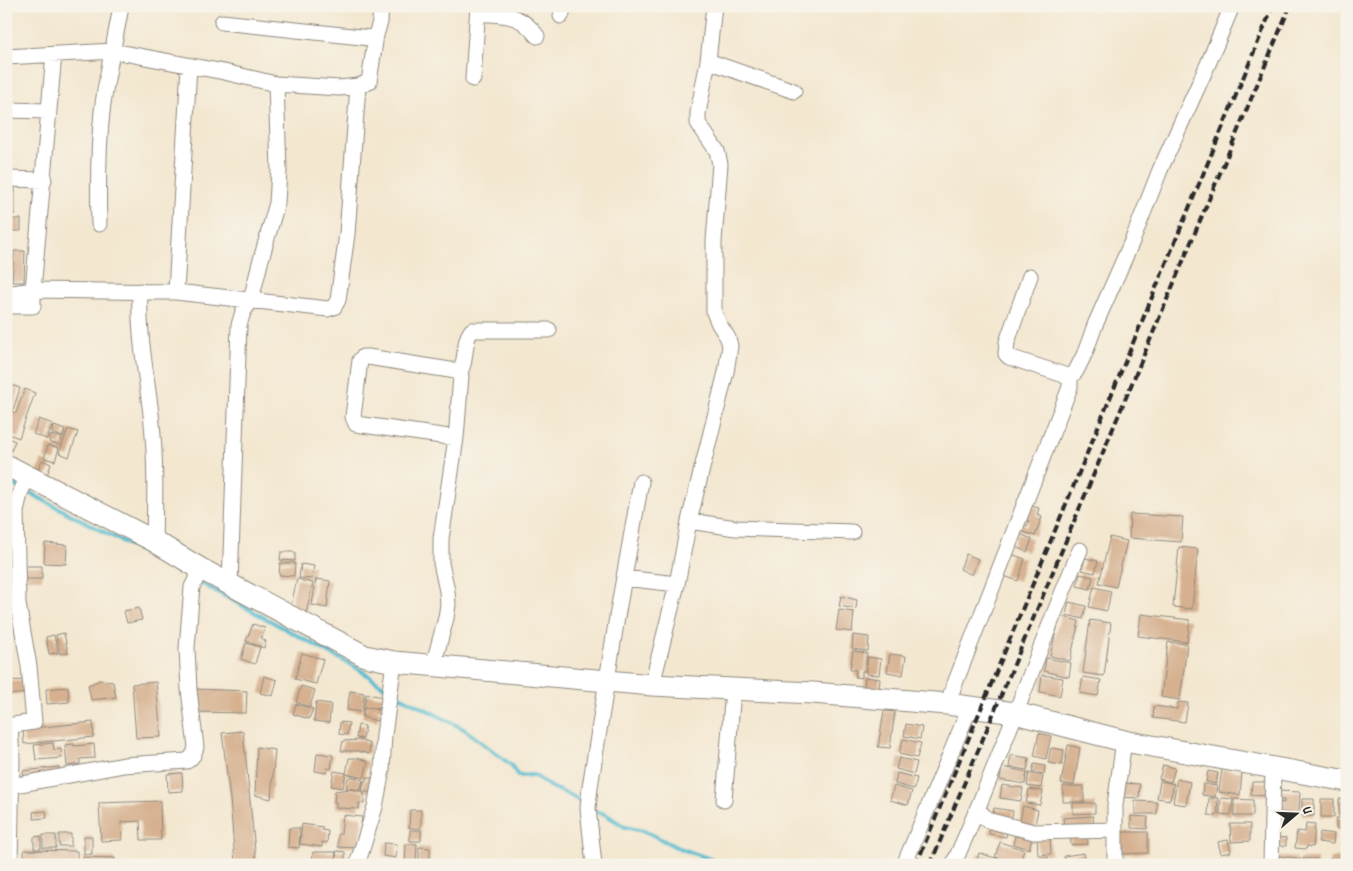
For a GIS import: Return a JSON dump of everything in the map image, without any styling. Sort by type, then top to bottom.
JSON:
[{"type":"street","points":[[99,224],[98,171],[102,112],[121,6]]},
{"type":"street","points":[[6,57],[112,51],[224,72],[276,84],[339,88],[358,86],[370,82],[381,6]]},
{"type":"street","points":[[652,686],[730,346],[728,338],[716,318],[714,305],[714,241],[720,164],[717,151],[698,123],[698,113],[708,61],[714,6]]},
{"type":"street","points":[[1069,379],[1076,371],[1085,353],[1160,170],[1232,6]]},
{"type":"street","points":[[473,79],[478,10],[522,20],[529,25],[537,36]]},
{"type":"street","points":[[222,22],[370,38],[376,35]]},
{"type":"street","points":[[6,306],[33,306],[54,54]]},
{"type":"street","points":[[708,61],[794,91]]},
{"type":"street","points":[[176,292],[190,66]]},
{"type":"street","points":[[230,584],[239,325],[251,300],[277,203],[279,170],[276,84]]},
{"type":"street","points":[[6,294],[33,290],[176,292],[328,309],[334,307],[338,300],[347,234],[358,86]]},
{"type":"street","points":[[6,110],[49,111]]},
{"type":"street","points":[[6,179],[44,180]]},
{"type":"street","points":[[954,687],[1070,387],[1069,379],[1064,375],[1009,357],[1006,354],[1006,342],[1030,276]]},
{"type":"street","points":[[140,291],[139,314],[155,466],[154,541]]},
{"type":"street","points":[[459,373],[464,364],[468,336],[472,330],[549,330]]},
{"type":"street","points":[[433,666],[448,604],[441,563],[441,539],[456,438],[462,381],[459,373],[456,371],[363,357],[360,360],[353,417],[356,424],[456,438]]},
{"type":"street","points":[[6,465],[154,541],[197,576],[230,584],[393,671],[433,666],[652,686],[841,695],[954,687]]},
{"type":"street","points":[[10,865],[12,741],[8,726],[34,722],[29,666],[18,604],[12,550],[17,501],[28,477]]},
{"type":"street","points":[[594,865],[588,808],[641,482]]},
{"type":"street","points":[[689,521],[736,528],[852,532]]},
{"type":"street","points":[[953,865],[978,809],[1036,656],[1080,550]]},
{"type":"street","points":[[11,786],[124,765],[187,761],[191,758],[196,747],[189,690],[187,648],[197,576]]},
{"type":"street","points":[[624,578],[676,584]]},
{"type":"street","points":[[357,865],[375,807],[393,671]]},
{"type":"street","points":[[954,687],[970,707],[1015,713],[1124,740],[1347,781]]},
{"type":"street","points":[[724,800],[733,690]]},
{"type":"street","points":[[904,865],[970,707]]},
{"type":"street","points":[[1115,865],[1115,805],[1124,740]]},
{"type":"street","points":[[1270,865],[1274,769]]},
{"type":"street","points":[[978,809],[987,820],[1034,832],[1114,830]]},
{"type":"building","points":[[6,188],[15,188],[15,214],[6,214]]},
{"type":"building","points":[[10,219],[21,219],[21,231],[10,231]]},
{"type":"building","points":[[14,251],[25,251],[24,282],[12,282]]},
{"type":"building","points":[[6,264],[10,264],[9,271],[6,271]]},
{"type":"building","points":[[6,383],[20,388],[13,410],[6,408]]},
{"type":"building","points":[[25,389],[35,393],[19,438],[6,433],[6,410],[16,413]]},
{"type":"building","points":[[39,419],[53,424],[47,439],[33,434]]},
{"type":"building","points":[[54,426],[65,430],[63,437],[52,433]]},
{"type":"building","points":[[68,429],[78,432],[69,457],[59,453]]},
{"type":"building","points":[[51,435],[62,438],[60,445],[49,442]]},
{"type":"building","points":[[6,437],[15,441],[9,456],[6,455]]},
{"type":"building","points":[[48,445],[59,448],[55,461],[44,458]]},
{"type":"building","points":[[42,460],[51,464],[46,478],[36,474]]},
{"type":"building","points":[[6,493],[10,493],[10,541],[6,541]]},
{"type":"building","points":[[1032,506],[1039,508],[1037,515],[1042,517],[1035,536],[1019,530],[1022,523],[1027,526]]},
{"type":"building","points":[[1130,514],[1183,517],[1181,542],[1129,538]]},
{"type":"building","points":[[1017,533],[1032,539],[1027,552],[1013,546]]},
{"type":"building","points":[[1110,537],[1127,541],[1116,587],[1099,583]]},
{"type":"building","points":[[45,543],[67,545],[66,564],[44,563]]},
{"type":"building","points":[[1179,547],[1198,549],[1192,609],[1173,607]]},
{"type":"building","points":[[281,552],[295,552],[295,561],[280,560]]},
{"type":"building","points":[[966,554],[978,559],[972,575],[960,569]]},
{"type":"building","points":[[1011,554],[1025,559],[1018,581],[1004,576]]},
{"type":"building","points":[[1085,558],[1098,561],[1095,573],[1082,570]]},
{"type":"building","points":[[280,563],[295,563],[294,576],[279,575]]},
{"type":"building","points":[[301,564],[314,566],[312,579],[299,578]]},
{"type":"building","points":[[23,566],[42,566],[42,579],[23,579]]},
{"type":"building","points":[[1080,574],[1093,577],[1090,589],[1077,586]]},
{"type":"building","points":[[297,579],[313,583],[305,618],[290,610]]},
{"type":"building","points":[[316,579],[330,581],[327,608],[312,605]]},
{"type":"building","points":[[1094,587],[1111,591],[1107,611],[1089,607]]},
{"type":"building","points":[[841,596],[857,600],[856,609],[839,606]]},
{"type":"building","points":[[1069,602],[1086,606],[1083,619],[1066,615]]},
{"type":"building","points":[[139,608],[142,620],[127,623],[124,611]]},
{"type":"building","points":[[839,610],[854,612],[852,632],[836,630]]},
{"type":"building","points":[[1141,614],[1190,620],[1187,642],[1138,636]]},
{"type":"building","points":[[1060,616],[1079,621],[1070,661],[1050,656]]},
{"type":"building","points":[[1090,620],[1111,623],[1104,676],[1083,673]]},
{"type":"building","points":[[253,624],[265,628],[261,639],[266,641],[264,648],[246,641]]},
{"type":"building","points":[[64,633],[68,653],[60,654],[56,635]]},
{"type":"building","points":[[54,635],[58,653],[49,654],[46,637]]},
{"type":"building","points":[[853,635],[869,637],[868,651],[852,649]]},
{"type":"building","points":[[1168,642],[1187,644],[1180,700],[1161,697]]},
{"type":"building","points":[[246,643],[260,647],[255,664],[241,659]]},
{"type":"building","points":[[853,651],[867,653],[865,671],[862,671],[862,678],[855,677],[856,670],[850,670]]},
{"type":"building","points":[[302,653],[323,659],[316,684],[295,679]]},
{"type":"building","points":[[890,654],[906,656],[903,675],[887,672]]},
{"type":"building","points":[[868,657],[881,659],[879,675],[866,674]]},
{"type":"building","points":[[1046,658],[1071,663],[1069,677],[1044,671]]},
{"type":"building","points":[[1042,675],[1063,678],[1060,696],[1040,692]]},
{"type":"building","points":[[264,676],[277,680],[273,696],[260,693]]},
{"type":"building","points":[[865,677],[880,679],[879,690],[864,688]]},
{"type":"building","points":[[1083,677],[1101,680],[1098,696],[1080,693]]},
{"type":"building","points":[[25,680],[27,693],[7,695],[6,681]]},
{"type":"building","points":[[100,680],[113,682],[116,697],[91,700],[88,685]]},
{"type":"building","points":[[156,682],[161,737],[136,738],[132,684]]},
{"type":"building","points":[[301,686],[315,690],[310,707],[296,702]]},
{"type":"building","points":[[68,687],[69,702],[47,704],[46,689]]},
{"type":"building","points":[[195,689],[247,691],[246,713],[195,712]]},
{"type":"building","points":[[350,691],[364,693],[362,712],[347,710]]},
{"type":"building","points":[[366,694],[384,697],[382,709],[364,707]]},
{"type":"building","points":[[316,702],[331,704],[329,723],[314,721]]},
{"type":"building","points":[[1178,702],[1188,703],[1185,722],[1153,718],[1154,706],[1177,709]]},
{"type":"building","points":[[296,704],[313,709],[309,719],[293,714]]},
{"type":"building","points":[[364,708],[380,711],[377,721],[362,717]]},
{"type":"building","points":[[884,711],[895,712],[890,748],[878,747]]},
{"type":"building","points":[[93,722],[94,737],[24,744],[23,729]]},
{"type":"building","points":[[340,722],[349,723],[347,735],[339,734]]},
{"type":"building","points":[[906,724],[922,727],[920,739],[904,736]]},
{"type":"building","points":[[358,725],[365,726],[363,739],[356,738]]},
{"type":"building","points":[[243,731],[256,861],[235,863],[222,733]]},
{"type":"building","points":[[1039,733],[1051,736],[1046,759],[1034,756]]},
{"type":"building","points":[[903,739],[921,743],[917,758],[899,754]]},
{"type":"building","points":[[360,740],[370,744],[369,754],[358,751],[341,751],[343,741]]},
{"type":"building","points":[[53,743],[54,750],[61,749],[62,758],[36,760],[34,745]]},
{"type":"building","points":[[74,744],[74,746],[94,744],[95,758],[80,759],[80,764],[67,766],[65,745]]},
{"type":"building","points":[[1068,745],[1080,748],[1074,785],[1061,783]]},
{"type":"building","points":[[257,747],[275,750],[271,799],[255,795]]},
{"type":"building","points":[[1051,748],[1064,750],[1062,765],[1048,763]]},
{"type":"building","points":[[317,753],[333,755],[331,769],[327,768],[326,773],[315,771]]},
{"type":"building","points":[[1011,755],[1029,758],[1027,770],[1009,767]]},
{"type":"building","points":[[349,758],[359,758],[368,762],[364,778],[346,774]]},
{"type":"building","points":[[899,758],[917,762],[914,774],[896,769]]},
{"type":"building","points":[[1034,764],[1045,766],[1044,774],[1032,772]]},
{"type":"building","points":[[1163,765],[1175,768],[1171,782],[1159,779]]},
{"type":"building","points":[[59,767],[60,775],[24,779],[23,771]]},
{"type":"building","points":[[1002,767],[1027,772],[1025,784],[1000,780]]},
{"type":"building","points":[[1222,769],[1242,772],[1240,795],[1219,792]]},
{"type":"building","points":[[334,771],[346,773],[343,788],[331,786]]},
{"type":"building","points":[[1208,771],[1218,773],[1216,784],[1206,782]]},
{"type":"building","points":[[182,773],[183,791],[168,792],[167,774]]},
{"type":"building","points":[[897,773],[917,778],[914,789],[895,784]]},
{"type":"building","points":[[1029,773],[1043,776],[1041,788],[1027,786]]},
{"type":"building","points":[[353,777],[363,780],[361,790],[346,788],[348,778]]},
{"type":"building","points":[[367,777],[379,779],[377,794],[362,791]]},
{"type":"building","points":[[1177,779],[1190,782],[1186,805],[1173,803]]},
{"type":"building","points":[[1160,781],[1174,784],[1170,800],[1157,798]]},
{"type":"building","points":[[1252,782],[1268,782],[1268,796],[1251,795]]},
{"type":"building","points":[[1121,783],[1140,784],[1139,798],[1120,797]]},
{"type":"building","points":[[1203,784],[1217,786],[1215,797],[1202,795]]},
{"type":"building","points":[[1002,785],[1023,788],[1021,801],[1000,798]]},
{"type":"building","points":[[894,786],[912,791],[908,805],[890,800]]},
{"type":"building","points":[[1063,786],[1084,786],[1084,802],[1063,802]]},
{"type":"building","points":[[350,789],[364,792],[364,804],[359,803],[359,809],[336,808],[336,802],[334,802],[335,791]]},
{"type":"building","points":[[1029,789],[1043,791],[1040,805],[1026,803]]},
{"type":"building","points":[[1278,791],[1300,792],[1299,813],[1276,812],[1277,802],[1284,803],[1284,800],[1277,800]]},
{"type":"building","points":[[1209,798],[1218,798],[1217,816],[1208,815]]},
{"type":"building","points":[[1221,798],[1233,799],[1231,815],[1219,814]]},
{"type":"building","points":[[1234,799],[1253,800],[1253,816],[1234,816]]},
{"type":"building","points":[[1302,799],[1314,799],[1314,816],[1302,816]]},
{"type":"building","points":[[1321,799],[1334,799],[1334,817],[1321,817]]},
{"type":"building","points":[[1339,799],[1347,799],[1347,815],[1339,815]]},
{"type":"building","points":[[160,801],[161,840],[141,840],[140,821],[121,822],[122,840],[101,841],[99,803]]},
{"type":"building","points":[[1135,801],[1157,802],[1157,814],[1135,814]]},
{"type":"building","points":[[1073,803],[1095,803],[1095,813],[1073,814]]},
{"type":"building","points":[[1023,806],[1038,810],[1034,829],[1019,825]]},
{"type":"building","points":[[994,808],[1013,811],[1011,823],[992,819]]},
{"type":"building","points":[[410,810],[421,810],[421,828],[409,828]]},
{"type":"building","points":[[46,811],[47,818],[34,819],[33,812]]},
{"type":"building","points":[[343,815],[362,817],[361,848],[338,847],[338,834],[341,834]]},
{"type":"building","points":[[1093,816],[1094,828],[1064,830],[1063,818]]},
{"type":"building","points":[[1131,816],[1148,817],[1147,829],[1131,828]]},
{"type":"building","points":[[1336,818],[1347,818],[1347,829],[1336,829]]},
{"type":"building","points":[[990,823],[1008,826],[1006,837],[989,834]]},
{"type":"building","points":[[1306,823],[1315,824],[1313,847],[1307,846],[1306,849],[1295,848],[1297,831],[1305,832]]},
{"type":"building","points":[[302,824],[323,827],[322,830],[328,831],[327,843],[322,842],[322,847],[300,844]]},
{"type":"building","points":[[1230,824],[1250,824],[1250,841],[1231,842]]},
{"type":"building","points":[[289,828],[300,828],[299,848],[288,847]]},
{"type":"building","points":[[1017,829],[1033,834],[1029,849],[1013,844]]},
{"type":"building","points":[[410,830],[421,830],[421,841],[410,841]]},
{"type":"building","points":[[1087,831],[1088,844],[1071,845],[1070,833]]},
{"type":"building","points":[[1116,832],[1148,832],[1148,853],[1124,854],[1124,847],[1121,847]]},
{"type":"building","points":[[1320,832],[1334,834],[1333,844],[1318,842]]},
{"type":"building","points":[[59,834],[71,834],[71,846],[59,846]]},
{"type":"building","points":[[43,835],[56,835],[56,848],[43,848]]},
{"type":"building","points":[[41,836],[41,849],[34,849],[34,837]]},
{"type":"building","points":[[84,836],[92,836],[92,854],[84,854]]},
{"type":"building","points":[[1050,836],[1051,854],[1038,855],[1037,837]]},
{"type":"building","points":[[1276,837],[1286,838],[1286,846],[1276,846]]},
{"type":"building","points":[[1228,840],[1231,852],[1221,854],[1218,842]]},
{"type":"building","points":[[1000,842],[1024,850],[1019,865],[995,857]]},
{"type":"building","points":[[384,843],[397,844],[396,858],[383,856]]},
{"type":"building","points":[[406,844],[417,844],[416,865],[405,865]]},
{"type":"building","points":[[419,847],[430,848],[430,864],[419,864]]},
{"type":"building","points":[[24,850],[77,851],[77,865],[24,864]]},
{"type":"building","points":[[336,851],[345,852],[345,865],[337,865]]},
{"type":"building","points":[[313,852],[336,852],[335,865],[312,865]]},
{"type":"building","points":[[979,853],[998,859],[997,863],[1002,865],[975,865]]},
{"type":"building","points":[[1084,853],[1086,865],[1065,865],[1064,856]]},
{"type":"building","points":[[1279,856],[1297,858],[1297,865],[1278,865]]},
{"type":"building","points":[[83,857],[115,858],[115,865],[83,865]]},
{"type":"building","points":[[1048,857],[1049,865],[1026,865],[1025,859]]},
{"type":"building","points":[[1330,858],[1347,858],[1347,865],[1330,865]]},
{"type":"building","points":[[1299,859],[1317,859],[1317,865],[1299,865]]},
{"type":"waterway","points":[[6,481],[20,488]]},
{"type":"waterway","points":[[26,491],[192,578]]},
{"type":"waterway","points":[[199,582],[357,668],[386,688]]},
{"type":"waterway","points":[[394,693],[464,729],[511,765],[518,776],[534,775],[549,786],[576,798],[584,804]]},
{"type":"waterway","points":[[591,810],[605,814],[625,827],[647,832],[674,846],[726,865]]},
{"type":"railway","points":[[916,865],[1273,6]]},
{"type":"railway","points":[[930,865],[1290,6]]}]
